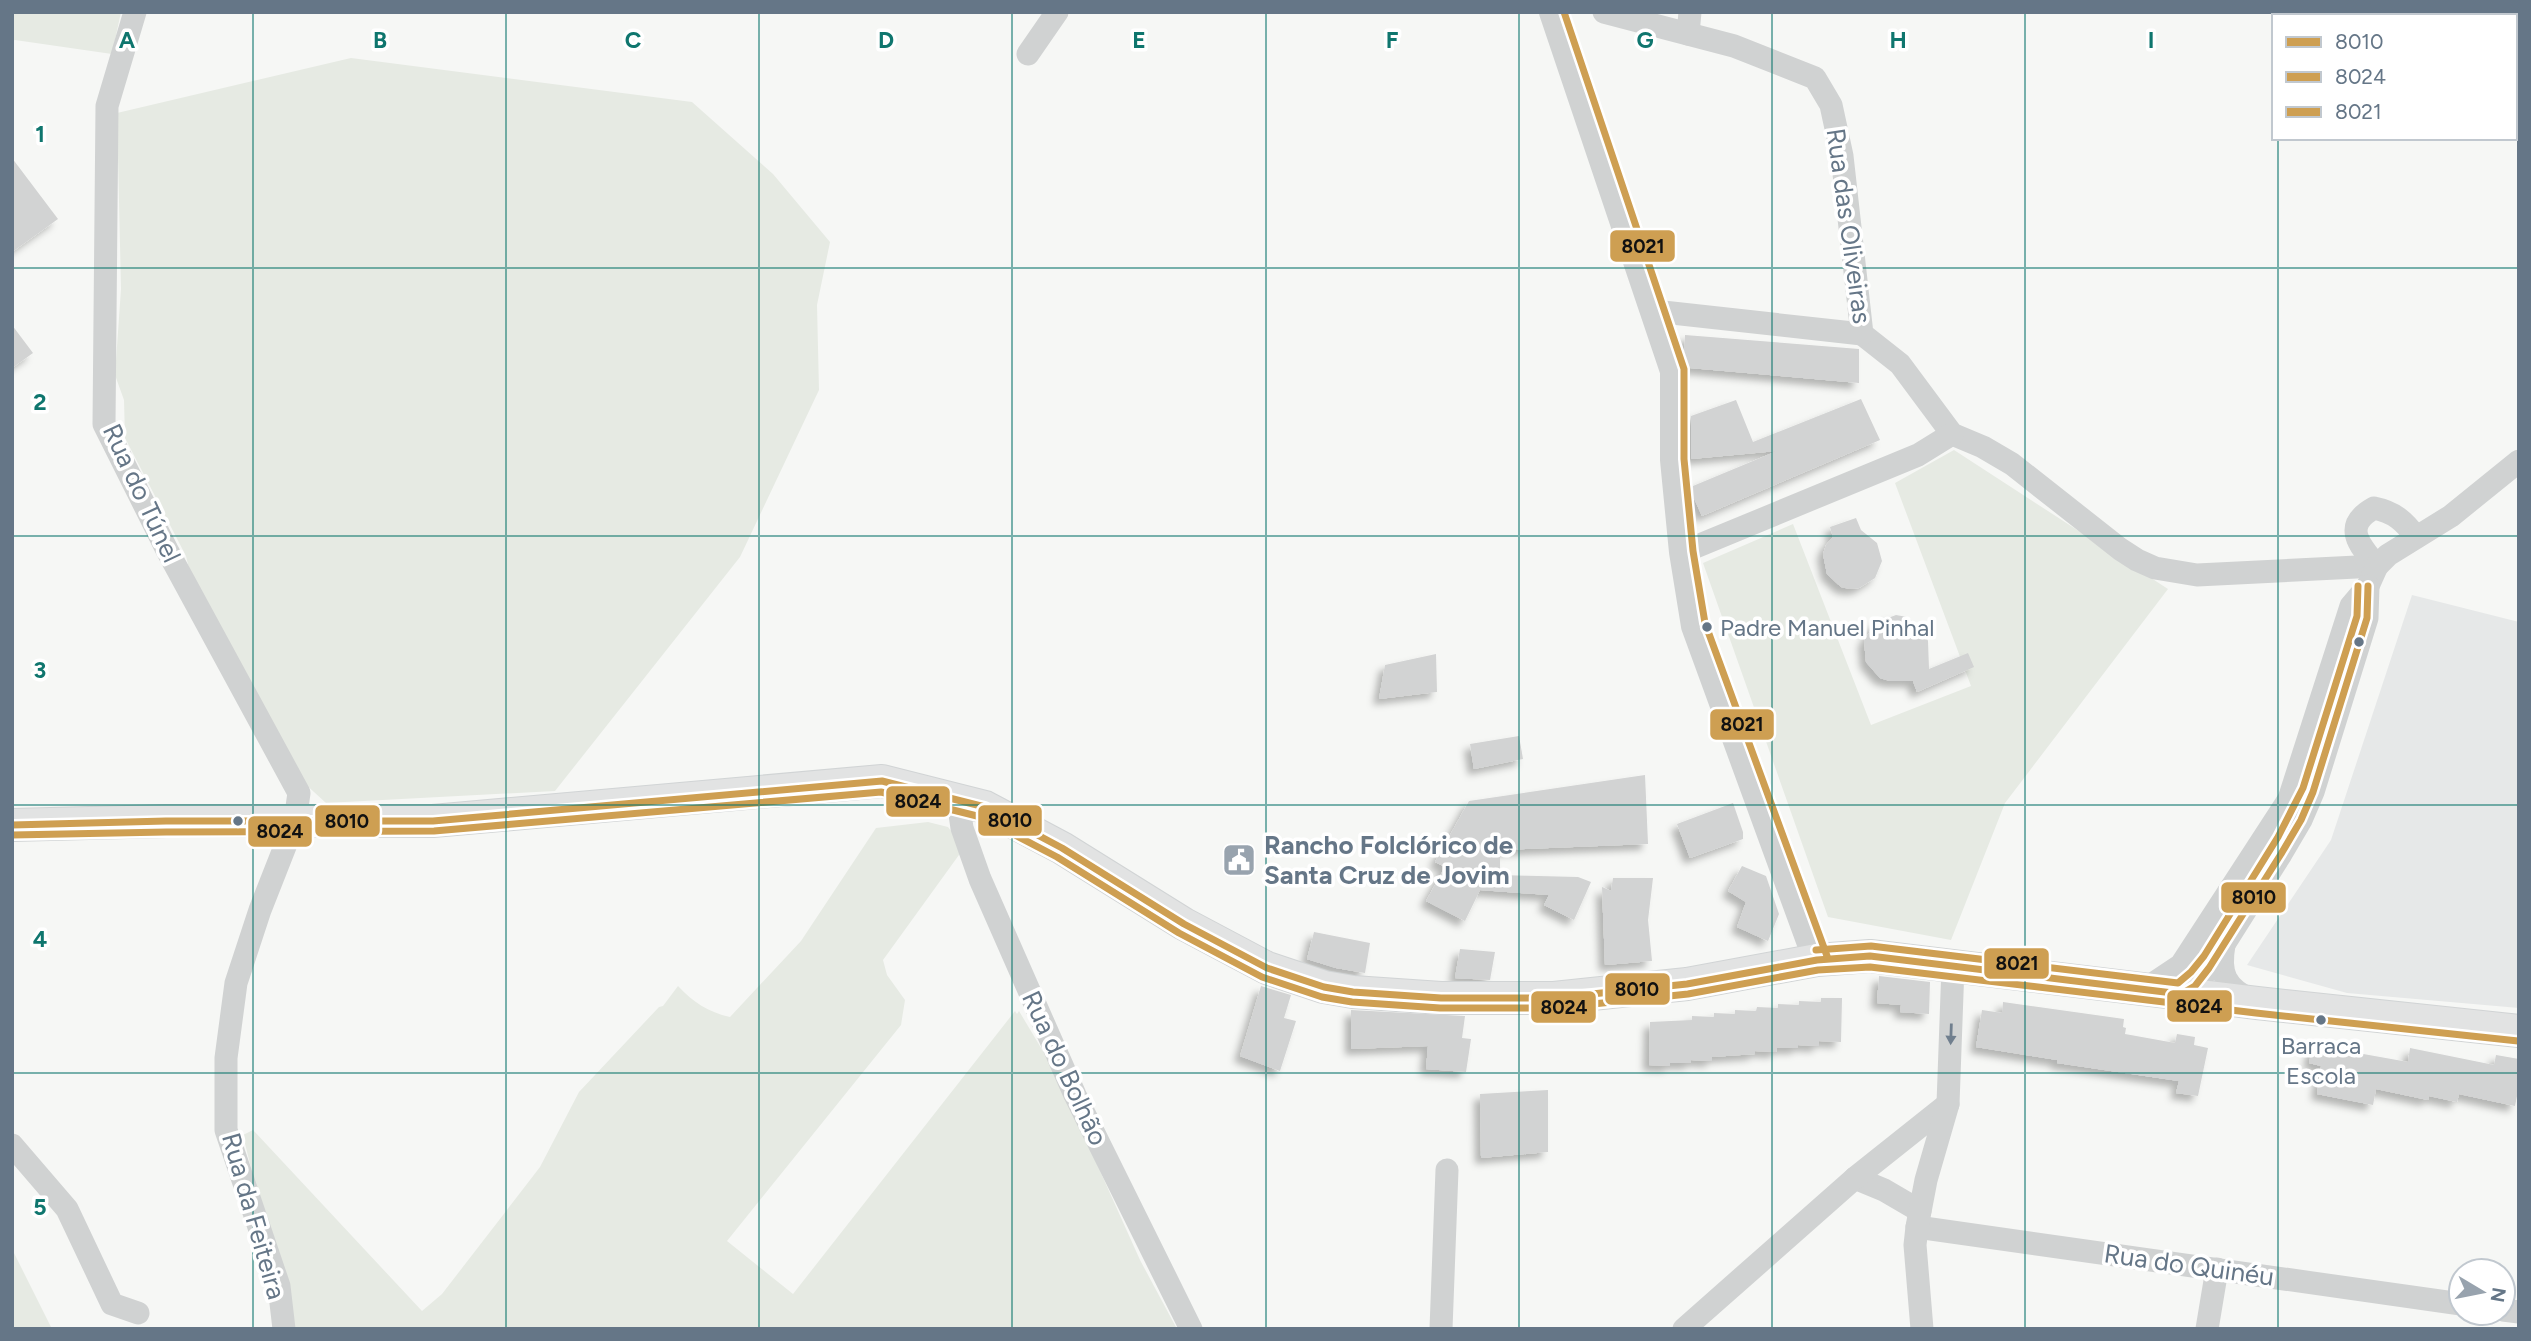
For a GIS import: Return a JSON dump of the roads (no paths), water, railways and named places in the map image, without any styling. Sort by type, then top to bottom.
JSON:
[{"type":"main road","points":[[12,825],[166,821],[433,821],[882,781],[985,807],[1062,848],[1184,925],[1267,968],[1353,992],[1441,998],[1554,998],[1686,984],[1816,960],[1870,956],[2140,989],[2193,992],[2257,1003],[2519,1031]]},
{"type":"street","name":"Rua do Túnel","points":[[135,12],[107,106],[104,424],[167,551],[299,793],[295,821]]},
{"type":"street","points":[[1028,54],[1057,12]]},
{"type":"street","points":[[1553,12],[1674,371],[1674,460],[1683,552],[1695,626],[1816,960]]},
{"type":"street","name":"Rua das Oliveiras","points":[[1604,12],[1689,23],[1734,46],[1815,78],[1831,105],[1842,156],[1861,334],[1900,364],[1952,434]]},
{"type":"street","points":[[1654,311],[1861,334]]},
{"type":"street","points":[[1683,552],[1918,455],[1952,434],[1983,447],[2012,464],[2120,549],[2154,568],[2197,575],[2372,576]]},
{"type":"street","points":[[2140,989],[2180,965],[2195,946],[2289,799],[2346,619],[2372,576],[2388,555],[2451,516],[2519,461]]},
{"type":"street","points":[[2193,992],[2301,820],[2313,792],[2367,618],[2372,576],[2356,537],[2356,526],[2363,514],[2374,508],[2386,510],[2406,523],[2416,537]]},
{"type":"street","name":"Rua do Bolhão","points":[[962,800],[962,828],[980,879],[1075,1095],[1191,1329]]},
{"type":"street","name":"Rua da Feiteira","points":[[284,1329],[279,1286],[226,1130],[226,1058],[236,983],[260,910],[295,821]]},
{"type":"street","points":[[2224,945],[2220,964],[2226,980],[2240,995],[2257,1003]]},
{"type":"street","points":[[2193,992],[2188,963],[2195,946]]},
{"type":"street","points":[[1922,1329],[1916,1245],[1918,1219],[1926,1180],[1948,1104],[1953,966]]},
{"type":"street","points":[[1684,1329],[1855,1178],[1948,1104]]},
{"type":"street","points":[[12,1145],[67,1209],[112,1304],[138,1313]]},
{"type":"street","points":[[1441,1329],[1447,1170]]},
{"type":"street","points":[[1855,1178],[1884,1190],[1918,1219]]},
{"type":"street","name":"Rua do Quinéu","points":[[1918,1219],[2217,1269],[2447,1302]]},
{"type":"street","points":[[2207,1329],[2217,1269]]},
{"type":"place","name":"Padre Manuel Pinhal","points":[[1707,627]]},
{"type":"place","name":"Rancho Folclórico de Santa Cruz de Jovim","points":[[1239,860]]},
{"type":"place","name":"Barraca Escola","points":[[2321,1020]]}]
